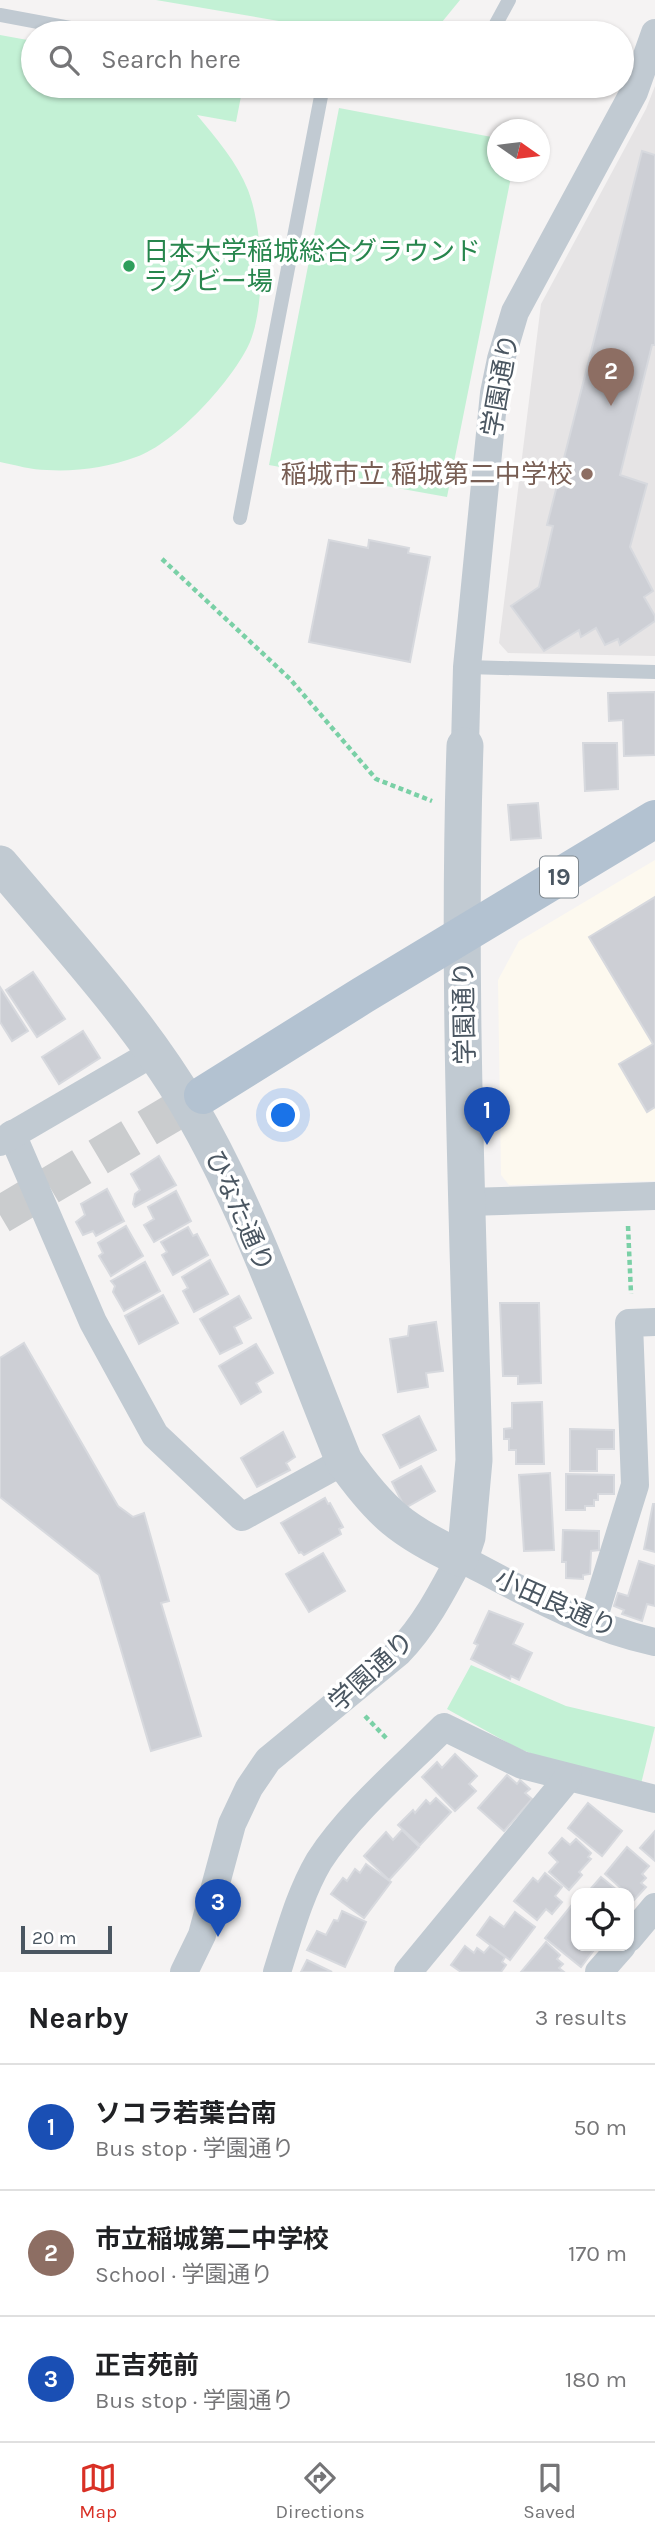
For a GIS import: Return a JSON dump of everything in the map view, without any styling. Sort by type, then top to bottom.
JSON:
[{"type":"main road","name":"19","points":[[198,1086],[363,995],[655,819]]},
{"type":"street","name":"学園通り","points":[[634,92],[655,33]]},
{"type":"street","name":"学園通り","points":[[184,1972],[202,1935],[232,1824],[248,1788],[268,1760],[398,1653],[415,1634],[440,1598],[460,1558],[467,1536],[474,1460],[462,813],[467,667],[494,393],[514,312],[631,98]]},
{"type":"street","name":"ひなた通り","points":[[0,864],[75,953],[153,1053],[188,1104],[239,1203],[344,1461],[370,1497],[394,1520],[422,1540],[460,1558]]},
{"type":"street","points":[[153,1053],[6,1138],[93,1322],[155,1435],[243,1517],[344,1461]]},
{"type":"street","points":[[468,1202],[655,1196]]},
{"type":"street","points":[[592,1623],[635,1485],[629,1323],[655,1322]]},
{"type":"street","name":"小田良通り","points":[[460,1558],[551,1606],[592,1623],[655,1642]]},
{"type":"street","points":[[277,1972],[303,1895],[318,1863],[338,1834],[444,1727],[522,1765],[655,1799]]},
{"type":"street","points":[[408,1972],[568,1778]]},
{"type":"street","points":[[634,1931],[655,1907]]},
{"type":"street","points":[[599,1972],[618,1951]]},
{"type":"lane","points":[[498,21],[509,0]]},
{"type":"lane","points":[[0,15],[32,21]]},
{"type":"lane","points":[[240,518],[321,98]]},
{"type":"lane","points":[[467,667],[655,672]]},
{"type":"path","points":[[162,559],[290,678],[376,779],[462,813]]},
{"type":"path","points":[[628,1247],[631,1304]]},
{"type":"path","points":[[373,1726],[387,1740]]},
{"type":"shaded area","name":"稲城市立 稲城第二中学校","points":[[655,86],[655,656],[508,653],[499,643],[541,304],[646,109]]},
{"type":"shaded area","points":[[655,860],[655,1181],[509,1185],[501,1175],[498,980],[519,941]]},
{"type":"green space","points":[[156,0],[460,0],[443,21],[279,21]]},
{"type":"green space","name":"日本大学稲城総合グラウンド ラグビー場","points":[[0,35],[21,39],[21,98],[241,98],[236,122],[197,115],[238,170],[248,190],[257,225],[261,266],[259,307],[250,342],[231,374],[185,425],[151,450],[126,461],[69,470],[35,469],[0,462]]},
{"type":"green space","points":[[339,108],[487,136],[487,182],[510,182],[447,497],[269,465]]},
{"type":"green space","points":[[471,1665],[566,1706],[655,1727],[641,1784],[551,1761],[517,1748],[447,1709]]},
{"type":"building","points":[[642,151],[655,155],[655,345],[652,345],[620,475],[647,484],[630,547],[653,591],[644,597],[655,621],[620,645],[618,639],[605,645],[596,628],[581,637],[579,630],[544,651],[511,606],[539,587],[553,526],[547,525]]},
{"type":"building","points":[[329,540],[368,548],[369,540],[409,548],[408,553],[430,557],[410,662],[309,642]]},
{"type":"building","points":[[655,692],[655,755],[624,756],[623,720],[609,721],[608,693]]},
{"type":"building","points":[[583,743],[617,743],[618,789],[585,791]]},
{"type":"building","points":[[538,803],[541,838],[511,840],[508,805]]},
{"type":"building","points":[[655,897],[655,1107],[647,1112],[619,1064],[653,1044],[589,937]]},
{"type":"building","points":[[33,972],[65,1019],[37,1037],[6,990]]},
{"type":"building","points":[[0,987],[28,1031],[12,1041],[0,1022]]},
{"type":"building","points":[[83,1031],[100,1058],[59,1084],[42,1057]]},
{"type":"building","points":[[159,1156],[176,1185],[135,1207],[135,1194],[140,1190],[131,1174]]},
{"type":"building","points":[[107,1189],[124,1221],[96,1236],[93,1231],[83,1235],[76,1222],[85,1215],[81,1204]]},
{"type":"building","points":[[176,1191],[191,1221],[154,1242],[144,1225],[154,1219],[148,1207]]},
{"type":"building","points":[[126,1226],[143,1256],[111,1276],[99,1256],[103,1253],[98,1243]]},
{"type":"building","points":[[188,1227],[193,1236],[197,1234],[208,1255],[173,1275],[162,1255],[167,1252],[161,1242]]},
{"type":"building","points":[[210,1260],[228,1294],[194,1312],[183,1291],[188,1288],[182,1277]]},
{"type":"building","points":[[145,1262],[160,1291],[124,1311],[113,1292],[115,1286],[111,1281]]},
{"type":"building","points":[[163,1295],[178,1323],[139,1344],[125,1316]]},
{"type":"building","points":[[239,1296],[251,1318],[234,1327],[242,1343],[220,1354],[200,1319]]},
{"type":"building","points":[[500,1303],[539,1303],[541,1383],[518,1384],[518,1376],[503,1376]]},
{"type":"building","points":[[436,1322],[443,1371],[426,1373],[428,1387],[398,1392],[390,1339],[408,1336],[409,1326]]},
{"type":"building","points":[[24,1343],[118,1506],[133,1517],[144,1513],[169,1601],[161,1603],[201,1736],[151,1751],[99,1575],[0,1497],[0,1358]]},
{"type":"building","points":[[256,1344],[273,1373],[256,1383],[261,1392],[241,1404],[219,1366]]},
{"type":"building","points":[[542,1402],[544,1464],[516,1464],[516,1450],[509,1450],[509,1439],[504,1439],[504,1429],[512,1428],[512,1403]]},
{"type":"building","points":[[419,1416],[436,1450],[400,1468],[383,1435]]},
{"type":"building","points":[[570,1429],[614,1430],[614,1449],[597,1449],[597,1471],[570,1471]]},
{"type":"building","points":[[283,1432],[295,1457],[286,1463],[290,1470],[257,1487],[241,1458]]},
{"type":"building","points":[[421,1466],[435,1491],[405,1508],[392,1482]]},
{"type":"building","points":[[550,1473],[554,1550],[524,1551],[519,1475]]},
{"type":"building","points":[[566,1474],[614,1475],[614,1494],[598,1494],[594,1506],[585,1506],[585,1510],[566,1510]]},
{"type":"building","points":[[325,1498],[343,1527],[339,1529],[341,1534],[304,1555],[299,1553],[281,1523]]},
{"type":"building","points":[[655,1504],[655,1552],[644,1549]]},
{"type":"building","points":[[563,1530],[599,1531],[599,1550],[591,1551],[590,1574],[583,1575],[583,1579],[566,1578],[566,1562],[562,1562]]},
{"type":"building","points":[[323,1553],[345,1591],[309,1612],[286,1574]]},
{"type":"building","points":[[639,1561],[655,1566],[655,1606],[647,1604],[642,1621],[622,1614],[624,1610],[614,1606],[618,1593],[628,1596]]},
{"type":"building","points":[[489,1611],[523,1624],[513,1644],[532,1653],[519,1680],[511,1676],[510,1679],[471,1659],[478,1645],[474,1643]]},
{"type":"building","points":[[455,1754],[477,1776],[469,1784],[476,1791],[455,1811],[422,1777],[437,1762],[442,1768]]},
{"type":"building","points":[[507,1775],[517,1784],[520,1780],[530,1789],[525,1793],[532,1799],[504,1831],[478,1808]]},
{"type":"building","points":[[436,1798],[451,1812],[420,1845],[398,1825],[413,1810],[415,1813],[426,1800],[430,1804]]},
{"type":"building","points":[[588,1803],[622,1831],[602,1856],[568,1828]]},
{"type":"building","points":[[402,1830],[419,1847],[389,1880],[364,1856],[386,1832],[393,1840]]},
{"type":"building","points":[[655,1831],[655,1861],[640,1848]]},
{"type":"building","points":[[562,1838],[570,1845],[576,1839],[591,1853],[588,1857],[591,1859],[579,1872],[582,1875],[569,1890],[549,1872],[558,1862],[549,1853]]},
{"type":"building","points":[[627,1847],[649,1866],[642,1874],[646,1878],[641,1883],[646,1887],[634,1900],[634,1888],[621,1888],[605,1874]]},
{"type":"building","points":[[366,1864],[391,1882],[364,1918],[331,1894],[343,1878],[347,1881],[355,1869],[360,1873]]},
{"type":"building","points":[[545,1873],[562,1887],[555,1896],[562,1902],[552,1914],[546,1909],[537,1920],[514,1901],[533,1878],[538,1882]]},
{"type":"building","points":[[601,1877],[615,1888],[591,1888]]},
{"type":"building","points":[[571,1906],[571,1951],[593,1951],[581,1967],[545,1938]]},
{"type":"building","points":[[342,1911],[366,1922],[345,1967],[307,1950],[317,1931],[326,1935],[334,1920],[338,1921]]},
{"type":"building","points":[[515,1912],[535,1927],[510,1960],[477,1935],[490,1917],[504,1927]]},
{"type":"building","points":[[546,1942],[560,1955],[557,1959],[563,1964],[559,1968],[564,1972],[521,1972]]},
{"type":"building","points":[[465,1946],[474,1953],[477,1948],[484,1953],[490,1946],[505,1957],[502,1962],[506,1965],[501,1972],[461,1972],[451,1965]]},
{"type":"building","points":[[307,1960],[332,1972],[301,1972]]},
{"type":"tunnel","points":[[0,1215],[203,1095]]},
{"type":"place","name":"日本大学稲城総合グラウンド ラグビー場","points":[[129,266]]},
{"type":"place","name":"市立稲城第二中学校","points":[[611,406]]},
{"type":"place","name":"稲城市立 稲城第二中学校","points":[[587,474]]},
{"type":"place","name":"ソコラ若葉台南","points":[[487,1145]]},
{"type":"place","name":"正吉苑前","points":[[218,1937]]}]
